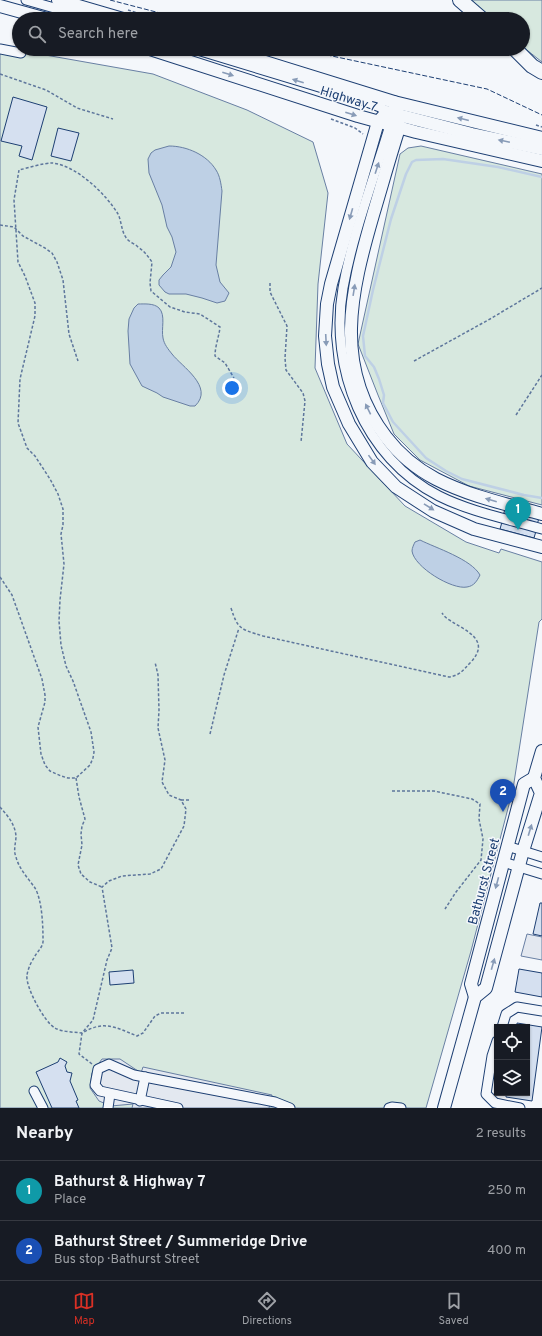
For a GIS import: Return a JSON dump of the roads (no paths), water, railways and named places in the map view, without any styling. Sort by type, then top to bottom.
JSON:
[{"type":"highway","points":[[460,0],[474,12]]},
{"type":"highway","points":[[521,56],[532,66],[542,72]]},
{"type":"main road","points":[[58,0],[98,12]]},
{"type":"main road","points":[[0,6],[22,12]]},
{"type":"main road","name":"Highway 7","points":[[172,56],[378,122],[542,161]]},
{"type":"main road","name":"Highway 7","points":[[246,56],[394,102],[542,138]]},
{"type":"main road","points":[[394,102],[393,114],[395,126],[360,260],[352,305],[350,329],[351,352],[361,392],[377,425],[393,446],[408,461],[435,479],[464,492],[542,514]]},
{"type":"main road","points":[[542,149],[472,134],[393,114],[378,122],[331,284],[327,304],[325,336],[328,364],[333,387],[349,424],[372,462],[396,486],[433,510],[474,529],[542,547]]},
{"type":"main road","name":"Bathurst Street","points":[[475,997],[486,988],[523,851],[541,793],[534,778],[542,751]]},
{"type":"main road","name":"Bathurst Street","points":[[444,1108],[475,997],[471,984],[507,846],[524,784],[534,778]]},
{"type":"street","points":[[26,0],[68,12]]},
{"type":"street","points":[[0,49],[12,51]]},
{"type":"street","points":[[217,56],[362,100],[393,114]]},
{"type":"street","points":[[395,126],[361,219],[348,262],[343,289],[340,324],[344,362],[353,398],[364,423],[380,448],[397,466],[417,482],[438,495],[466,507],[542,529]]},
{"type":"street","points":[[361,219],[364,190],[362,176]]},
{"type":"street","points":[[507,846],[542,857]]},
{"type":"street","points":[[503,862],[542,874]]},
{"type":"street","points":[[503,1024],[506,1014],[517,1007],[542,1011]]},
{"type":"street","points":[[494,1050],[486,1094],[495,1103],[520,1108]]},
{"type":"street","points":[[178,1108],[100,1092],[95,1085],[98,1069],[109,1064],[134,1075],[275,1102],[290,1108]]},
{"type":"street","points":[[140,1101],[145,1077]]},
{"type":"street","points":[[34,1091],[43,1108]]},
{"type":"street","points":[[108,1108],[110,1094]]},
{"type":"street","points":[[389,1108],[392,1106],[401,1108]]},
{"type":"water","points":[[169,146],[183,148],[196,152],[202,156],[216,170],[220,180],[222,191],[216,265],[220,282],[229,293],[225,301],[217,303],[186,294],[169,294],[159,285],[159,280],[171,267],[176,252],[172,237],[167,227],[162,205],[149,173],[148,159],[151,153],[155,150]]},
{"type":"water","points":[[138,304],[154,305],[161,311],[165,344],[176,359],[189,371],[199,384],[201,392],[200,399],[195,406],[190,406],[163,397],[142,386],[130,364],[128,331],[129,319],[134,308]]},
{"type":"water","points":[[420,540],[453,554],[469,564],[480,575],[473,584],[467,587],[452,585],[435,576],[419,564],[414,557],[412,551],[413,547],[415,542]]},
{"type":"waterway","points":[[542,177],[498,167],[443,159],[416,160],[412,162],[406,174],[391,219],[363,336],[365,356],[374,367],[379,379],[384,395],[383,403],[393,422],[426,458],[462,479],[524,495],[542,498]]},
{"type":"place","name":"Bathurst & Highway 7","points":[[518,530]]},
{"type":"place","name":"Bathurst Street / Summeridge Drive","points":[[503,812]]}]
